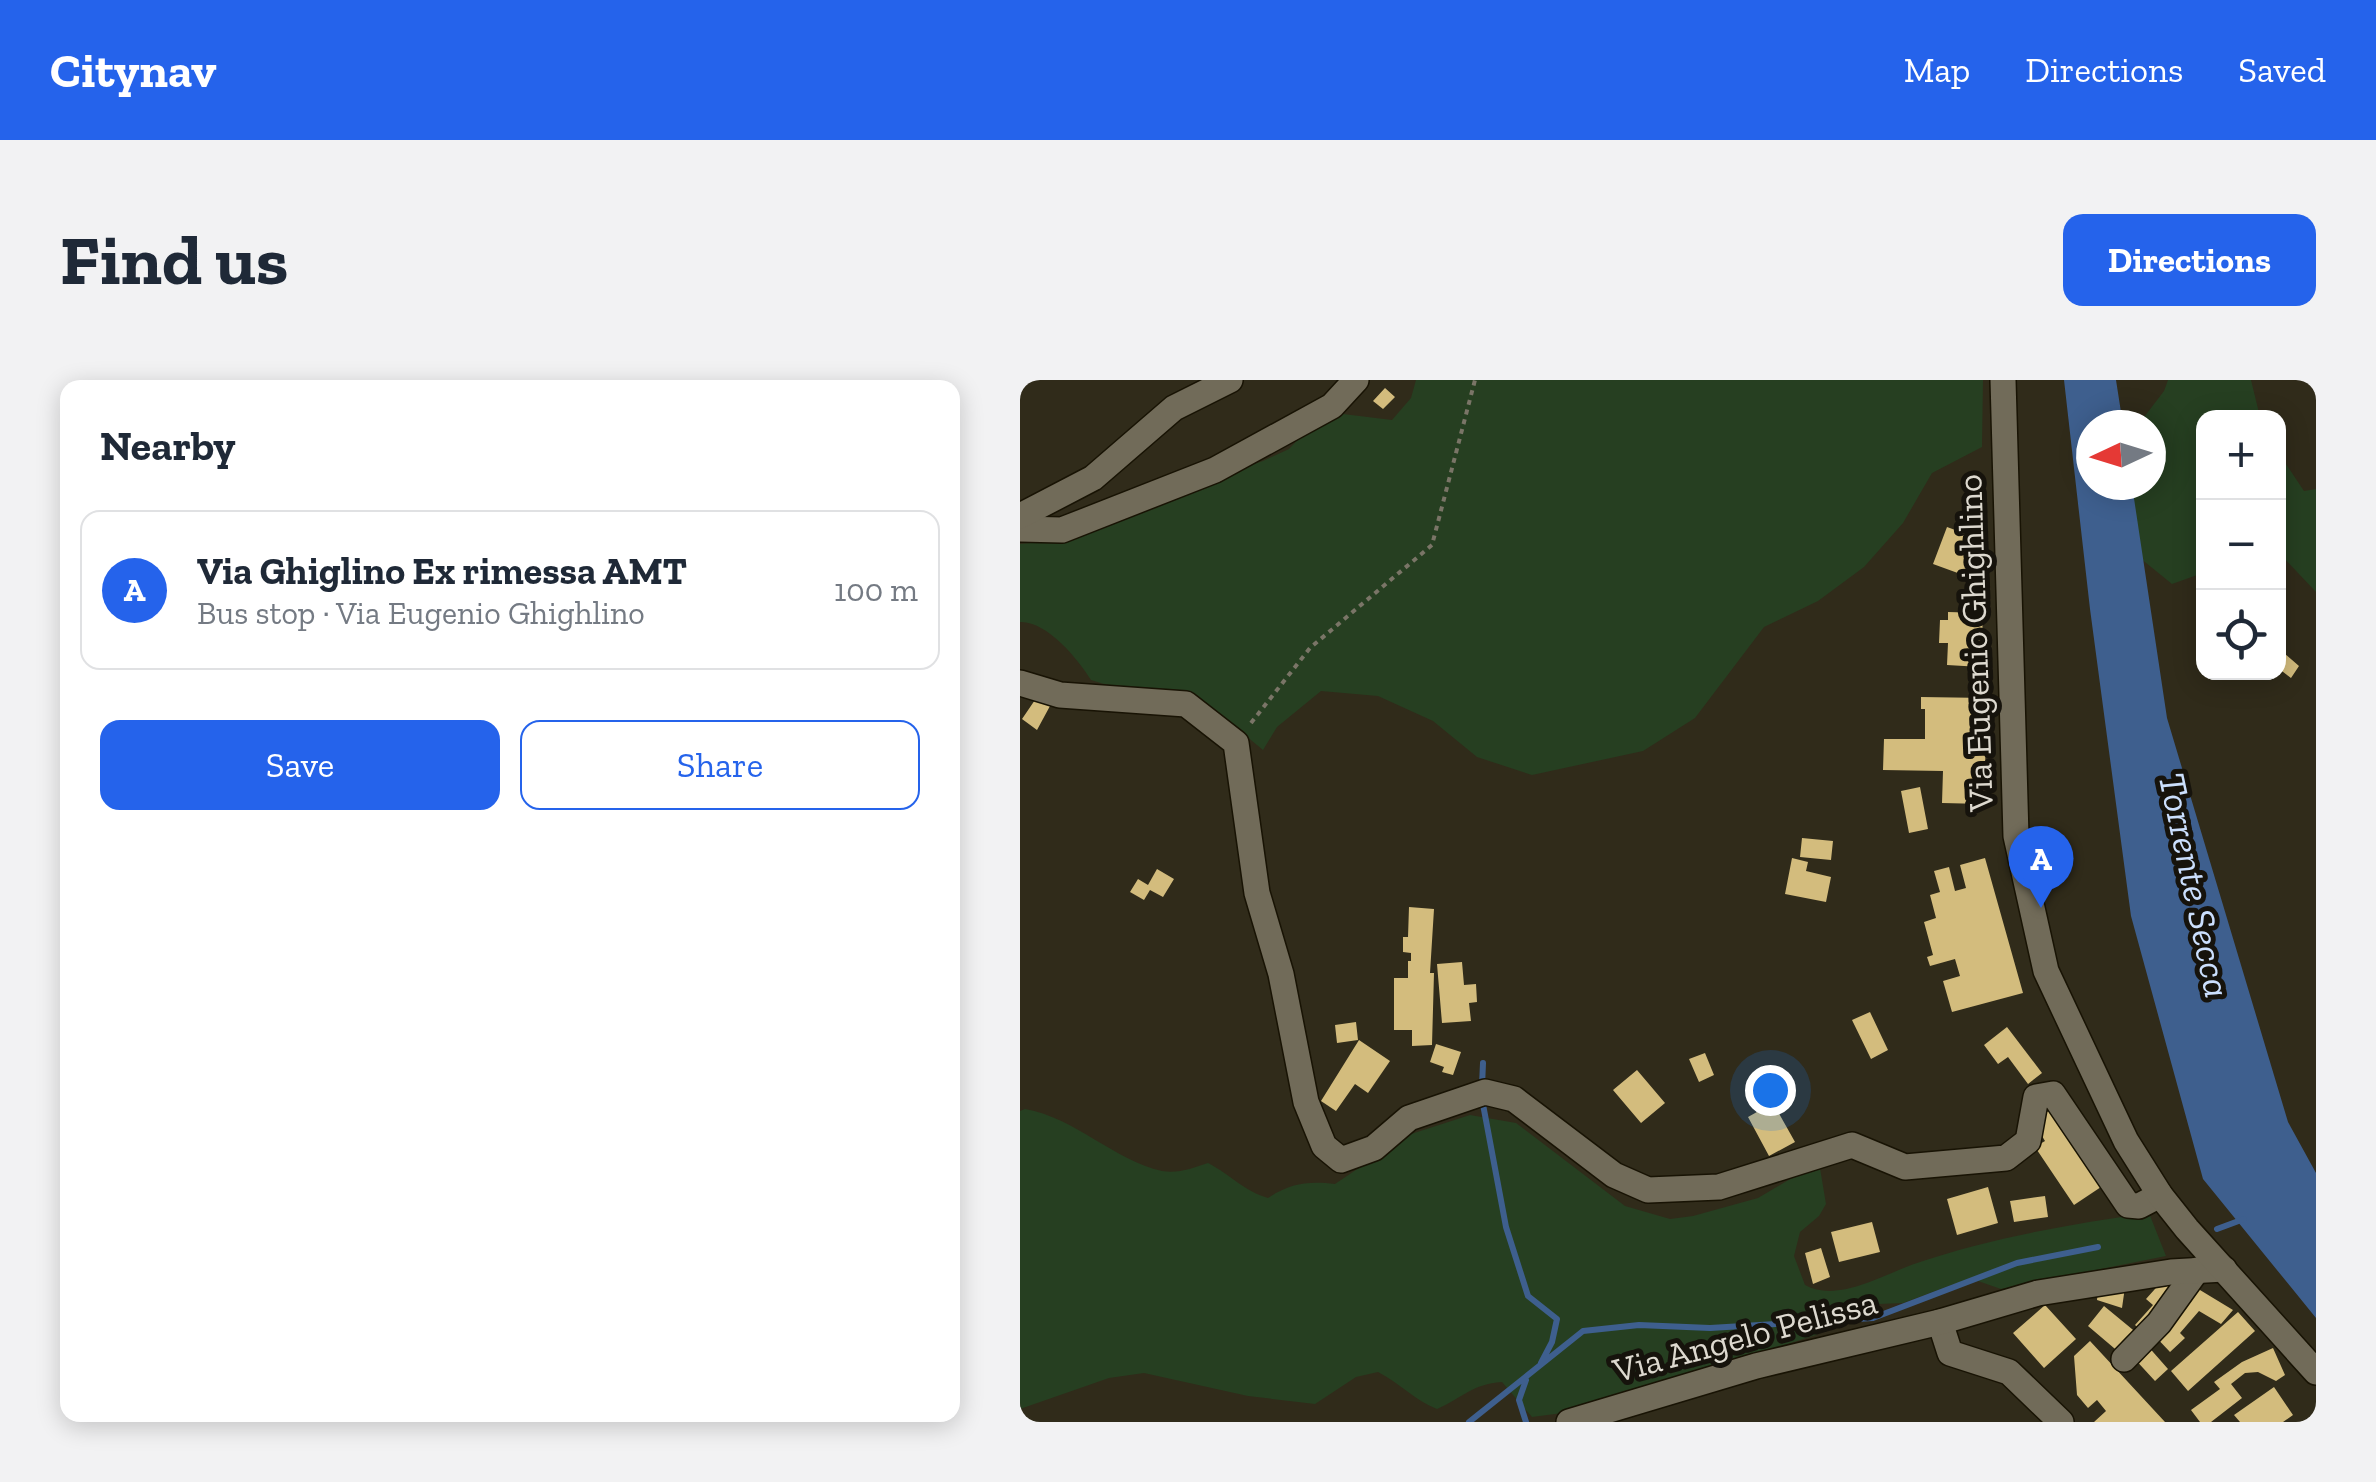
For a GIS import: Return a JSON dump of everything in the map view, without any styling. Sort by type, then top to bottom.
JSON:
[{"type":"street","points":[[1020,516],[1093,478],[1174,408],[1230,380]]},
{"type":"street","points":[[1020,529],[1062,530],[1214,470],[1332,406],[1356,380]]},
{"type":"street","name":"Via Eugenio Ghighlino","points":[[2003,380],[2016,836],[2046,971],[2126,1141],[2160,1195],[2316,1372]]},
{"type":"street","points":[[1020,683],[1060,695],[1186,704],[1236,743],[1258,893],[1281,974],[1306,1102],[1324,1146],[1341,1160],[1374,1148],[1408,1118],[1485,1092],[1514,1099],[1614,1175],[1648,1190],[1719,1187],[1852,1145],[1905,1168],[2006,1158],[2028,1141],[2036,1097],[2052,1094],[2128,1204],[2139,1206],[2160,1195]]},
{"type":"street","name":"Via Angelo Pelissa","points":[[1569,1422],[1756,1366],[1940,1322],[2038,1293],[2224,1269]]},
{"type":"street","points":[[2124,1359],[2159,1322],[2197,1270]]},
{"type":"street","points":[[1940,1322],[1950,1353],[2009,1372],[2060,1422]]},
{"type":"path","points":[[1236,743],[1310,648],[1432,545],[1475,380]]},
{"type":"green space","points":[[1416,380],[1983,380],[1982,447],[1932,473],[1903,523],[1864,567],[1818,601],[1764,627],[1695,718],[1643,751],[1532,775],[1477,757],[1433,721],[1378,696],[1321,691],[1277,727],[1263,750],[1219,714],[1182,693],[1091,680],[1051,634],[1020,622],[1020,544],[1062,540],[1193,484],[1263,461],[1289,449],[1309,428],[1343,414],[1392,420],[1411,398]]},
{"type":"green space","points":[[2168,380],[2251,380],[2258,410],[2196,410],[2196,575],[2172,584],[2140,558],[2131,500],[2166,500],[2166,410],[2149,410]]},
{"type":"green space","points":[[2286,464],[2304,491],[2316,489],[2316,592],[2286,560]]},
{"type":"green space","points":[[1025,1109],[1061,1121],[1145,1166],[1180,1171],[1208,1163],[1268,1198],[1300,1184],[1335,1184],[1408,1135],[1470,1115],[1516,1123],[1625,1206],[1670,1219],[1758,1198],[1809,1168],[1820,1168],[1826,1204],[1819,1216],[1800,1232],[1794,1256],[1805,1285],[1818,1290],[1860,1285],[1914,1264],[2001,1239],[2149,1213],[2166,1256],[2001,1289],[1978,1281],[1954,1284],[1903,1303],[1854,1305],[1816,1335],[1570,1412],[1532,1417],[1502,1382],[1475,1388],[1437,1409],[1378,1372],[1356,1377],[1315,1404],[1248,1396],[1144,1373],[1109,1378],[1020,1409],[1020,1111]]},
{"type":"water","points":[[2064,380],[2116,380],[2121,410],[2076,410],[2076,486]]},
{"type":"water","name":"Torrente Secca","points":[[2078,500],[2134,500],[2167,718],[2288,1122],[2316,1173],[2316,1318],[2203,1179],[2131,916]]},
{"type":"building","points":[[1385,388],[1395,397],[1383,409],[1373,401]]},
{"type":"building","points":[[1947,527],[1980,539],[1966,576],[1933,564]]},
{"type":"building","points":[[1948,612],[1983,613],[1981,667],[1947,665],[1948,643],[1939,643],[1940,620],[1948,620]]},
{"type":"building","points":[[2286,655],[2299,666],[2291,678],[2286,674]]},
{"type":"building","points":[[1037,697],[1050,706],[1037,730],[1022,719]]},
{"type":"building","points":[[1921,697],[1987,698],[1984,804],[1942,803],[1943,771],[1883,770],[1884,739],[1925,739]]},
{"type":"building","points":[[1920,787],[1928,829],[1909,833],[1901,791]]},
{"type":"building","points":[[1802,838],[1833,841],[1831,860],[1800,857]]},
{"type":"building","points":[[1792,858],[1808,862],[1806,871],[1831,877],[1826,902],[1785,894]]},
{"type":"building","points":[[1985,858],[2023,993],[1952,1012],[1943,981],[1960,976],[1955,959],[1930,966],[1927,957],[1933,955],[1924,922],[1936,918],[1930,895],[1940,892],[1934,871],[1949,867],[1955,891],[1966,888],[1960,865]]},
{"type":"building","points":[[1157,869],[1174,879],[1163,897],[1150,890],[1144,900],[1130,892],[1138,879],[1148,885]]},
{"type":"building","points":[[1409,907],[1434,909],[1430,973],[1434,973],[1432,1045],[1412,1046],[1412,1030],[1394,1030],[1394,978],[1408,978],[1411,961],[1411,953],[1403,952]]},
{"type":"building","points":[[1462,962],[1464,985],[1476,984],[1477,1002],[1469,1003],[1471,1021],[1442,1023],[1437,964]]},
{"type":"building","points":[[1870,1012],[1888,1050],[1871,1059],[1852,1020]]},
{"type":"building","points":[[1356,1022],[1358,1040],[1337,1043],[1335,1025]]},
{"type":"building","points":[[2007,1027],[2042,1073],[2028,1084],[2008,1057],[1998,1064],[1984,1045]]},
{"type":"building","points":[[1359,1040],[1390,1061],[1368,1093],[1355,1084],[1336,1111],[1321,1101]]},
{"type":"building","points":[[1436,1044],[1461,1052],[1453,1075],[1430,1062]]},
{"type":"building","points":[[1705,1053],[1714,1075],[1699,1082],[1689,1059]]},
{"type":"building","points":[[1637,1070],[1665,1103],[1641,1123],[1613,1090]]},
{"type":"building","points":[[1773,1103],[1795,1142],[1769,1156],[1748,1117]]},
{"type":"building","points":[[2050,1110],[2101,1187],[2074,1205],[2035,1147],[2045,1141],[2033,1121]]},
{"type":"building","points":[[1988,1187],[1998,1223],[1957,1235],[1947,1199]]},
{"type":"building","points":[[2045,1196],[2048,1217],[2014,1222],[2010,1201]]},
{"type":"building","points":[[1872,1222],[1880,1252],[1839,1262],[1831,1232]]},
{"type":"building","points":[[1821,1248],[1830,1277],[1813,1284],[1805,1253]]},
{"type":"building","points":[[2163,1280],[2179,1294],[2144,1333],[2135,1325],[2153,1305],[2146,1299]]},
{"type":"building","points":[[2125,1287],[2122,1308],[2097,1300],[2098,1290]]},
{"type":"building","points":[[2195,1287],[2233,1310],[2221,1324],[2199,1311],[2180,1333],[2185,1338],[2170,1352],[2153,1334]]},
{"type":"building","points":[[2045,1305],[2076,1339],[2044,1368],[2013,1333]]},
{"type":"building","points":[[2104,1306],[2138,1334],[2121,1354],[2088,1326]]},
{"type":"building","points":[[2238,1312],[2255,1331],[2188,1391],[2171,1371]]},
{"type":"building","points":[[2090,1341],[2165,1422],[2094,1422],[2106,1411],[2097,1400],[2088,1408],[2077,1395],[2074,1356]]},
{"type":"building","points":[[2146,1344],[2168,1369],[2155,1381],[2132,1356]]},
{"type":"building","points":[[2273,1348],[2285,1375],[2276,1381],[2258,1372],[2245,1373],[2231,1384],[2242,1398],[2211,1422],[2200,1422],[2191,1410],[2220,1389],[2214,1382],[2242,1362]]},
{"type":"building","points":[[2274,1387],[2293,1415],[2283,1422],[2240,1422],[2234,1415]]},
{"type":"waterway","points":[[1482,1086],[1483,1063]]},
{"type":"waterway","points":[[1482,1099],[1506,1227],[1528,1296],[1557,1319],[1552,1342],[1541,1363]]},
{"type":"waterway","points":[[2217,1229],[2244,1219]]},
{"type":"waterway","points":[[1469,1422],[1583,1331],[1639,1325],[1710,1328],[1873,1318],[2017,1263],[2098,1247]]},
{"type":"waterway","points":[[1526,1380],[1519,1400],[1526,1422]]},
{"type":"place","name":"Via Ghiglino Ex rimessa AMT","points":[[2041,908]]}]
